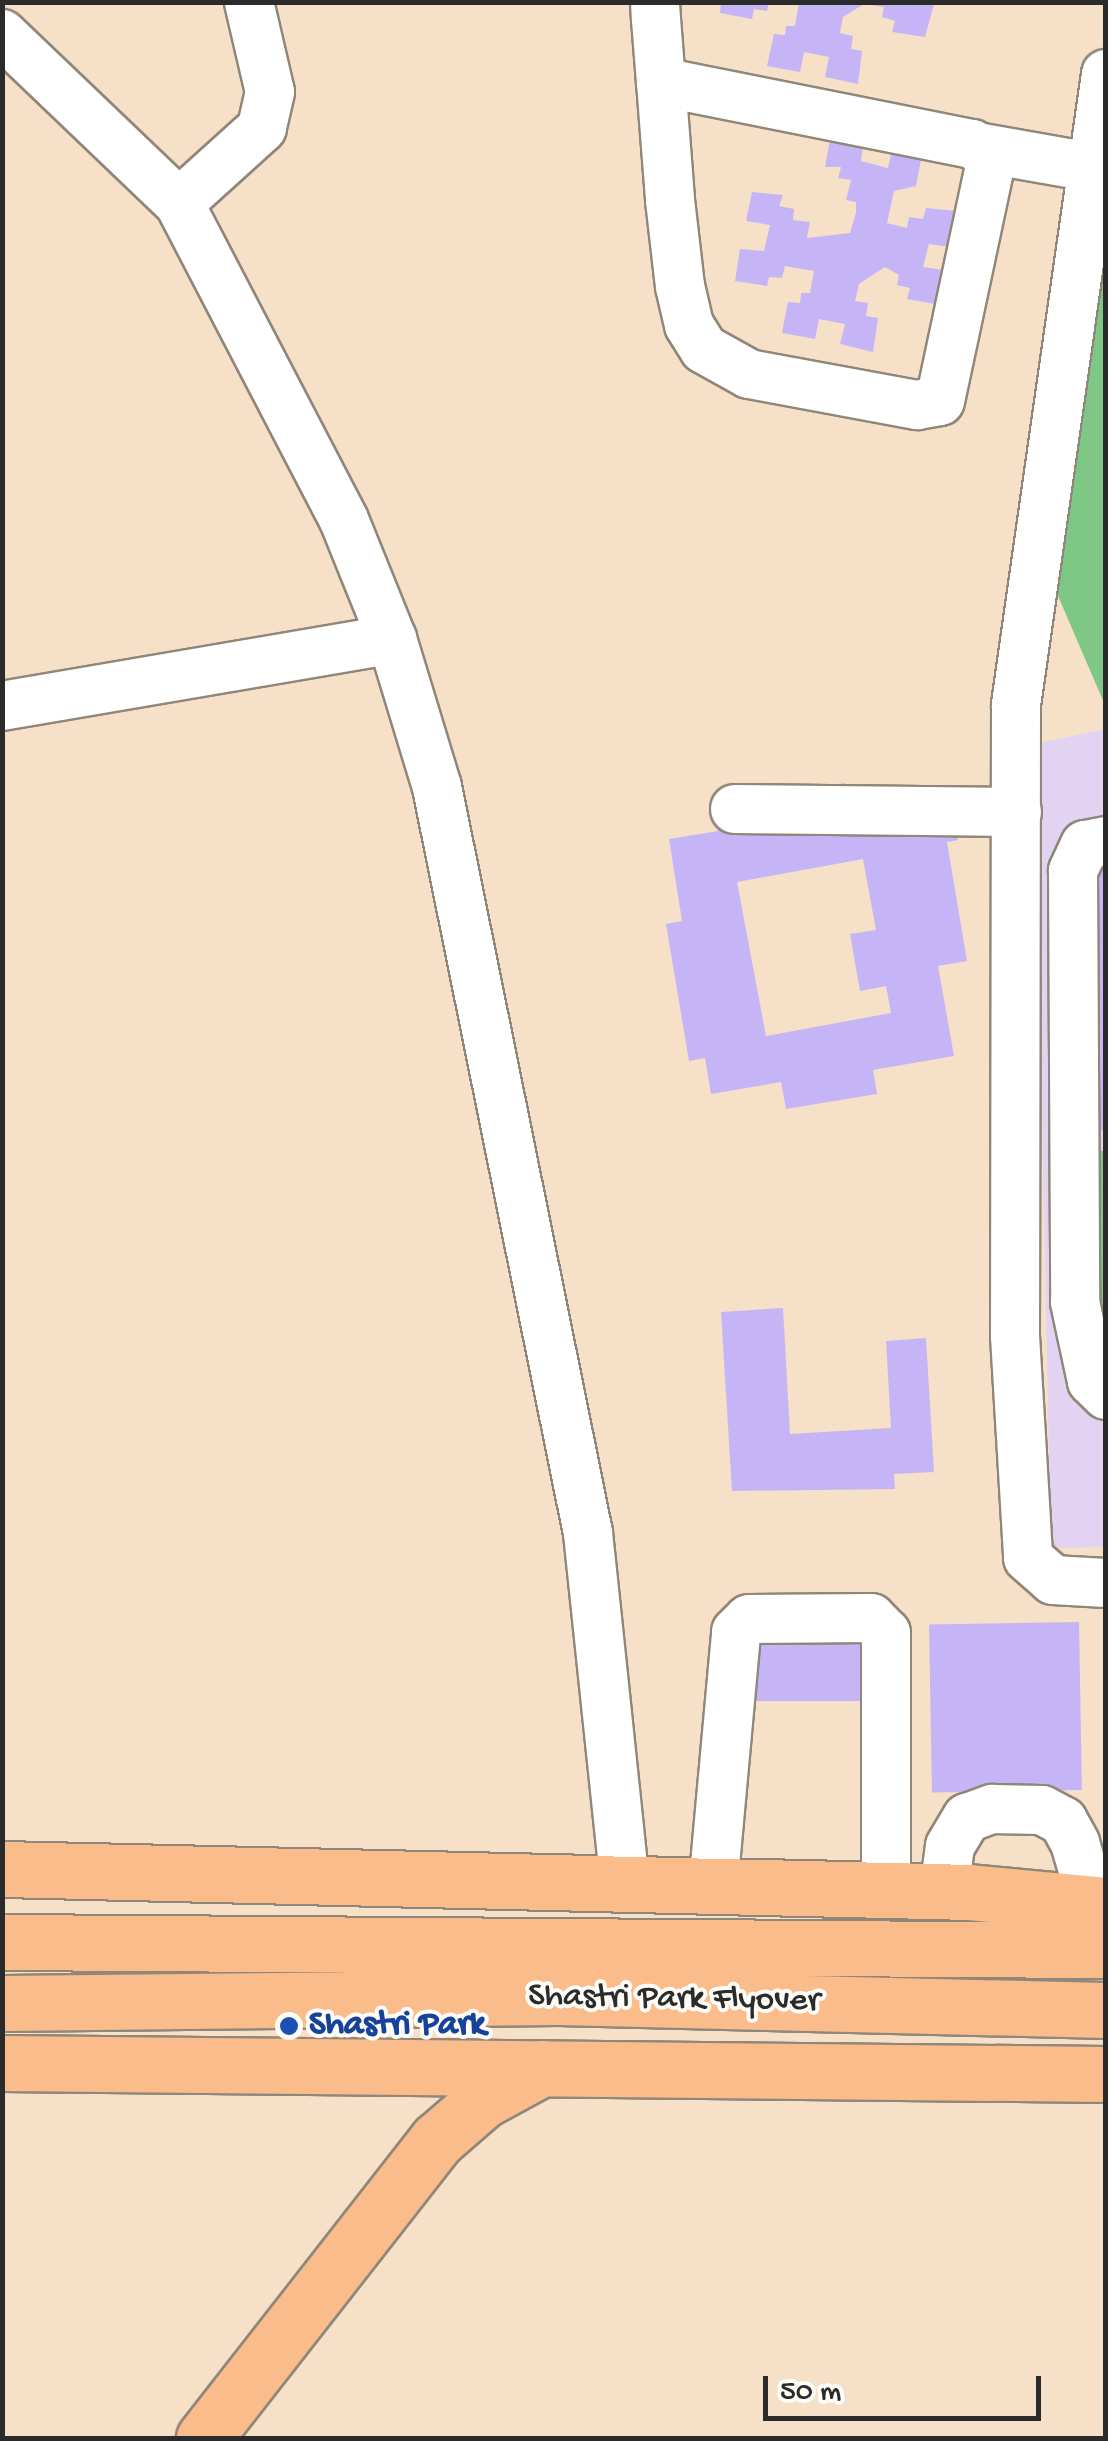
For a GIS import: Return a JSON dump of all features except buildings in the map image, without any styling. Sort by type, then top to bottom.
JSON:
[{"type":"highway","points":[[2,1869],[944,1892],[1101,1920]]},
{"type":"highway","name":"Shastri Park Flyover","points":[[2,1942],[1005,1951],[1101,1920]]},
{"type":"highway","name":"Shastri Park Flyover","points":[[2,2003],[558,1997],[1106,2010]]},
{"type":"highway","points":[[2,2063],[1106,2074]]},
{"type":"highway","points":[[204,2438],[437,2140],[483,2100],[547,2066]]},
{"type":"street","points":[[178,203],[262,128],[270,92],[249,2]]},
{"type":"street","points":[[655,2],[689,325],[704,349],[749,374],[917,405],[940,401],[994,168],[983,148]]},
{"type":"street","points":[[2,34],[178,203],[344,520],[392,639],[437,787],[588,1533],[625,1885]]},
{"type":"street","points":[[1106,74],[1016,705],[1014,1336],[1028,1558],[1053,1580],[1106,1583]]},
{"type":"street","points":[[661,82],[983,148],[1091,166]]},
{"type":"street","points":[[2,706],[392,639]]},
{"type":"street","points":[[735,809],[1016,812]]},
{"type":"street","points":[[1101,1384],[1075,1302],[1073,871],[1085,845],[1106,841]]},
{"type":"street","points":[[712,1887],[736,1632],[749,1620],[871,1618],[886,1633],[886,1890]]},
{"type":"street","points":[[944,1892],[950,1846],[967,1818],[992,1808],[1042,1810],[1063,1821],[1075,1842],[1101,1920]]},
{"type":"shaded area","points":[[1105,729],[1105,1547],[1051,1548],[1034,744]]},
{"type":"green space","points":[[1105,236],[1105,705],[1052,582]]},
{"type":"green space","points":[[1098,1151],[1106,1151],[1105,1310],[1100,1304]]},
{"type":"place","name":"Shastri Park","points":[[289,2026]]}]
